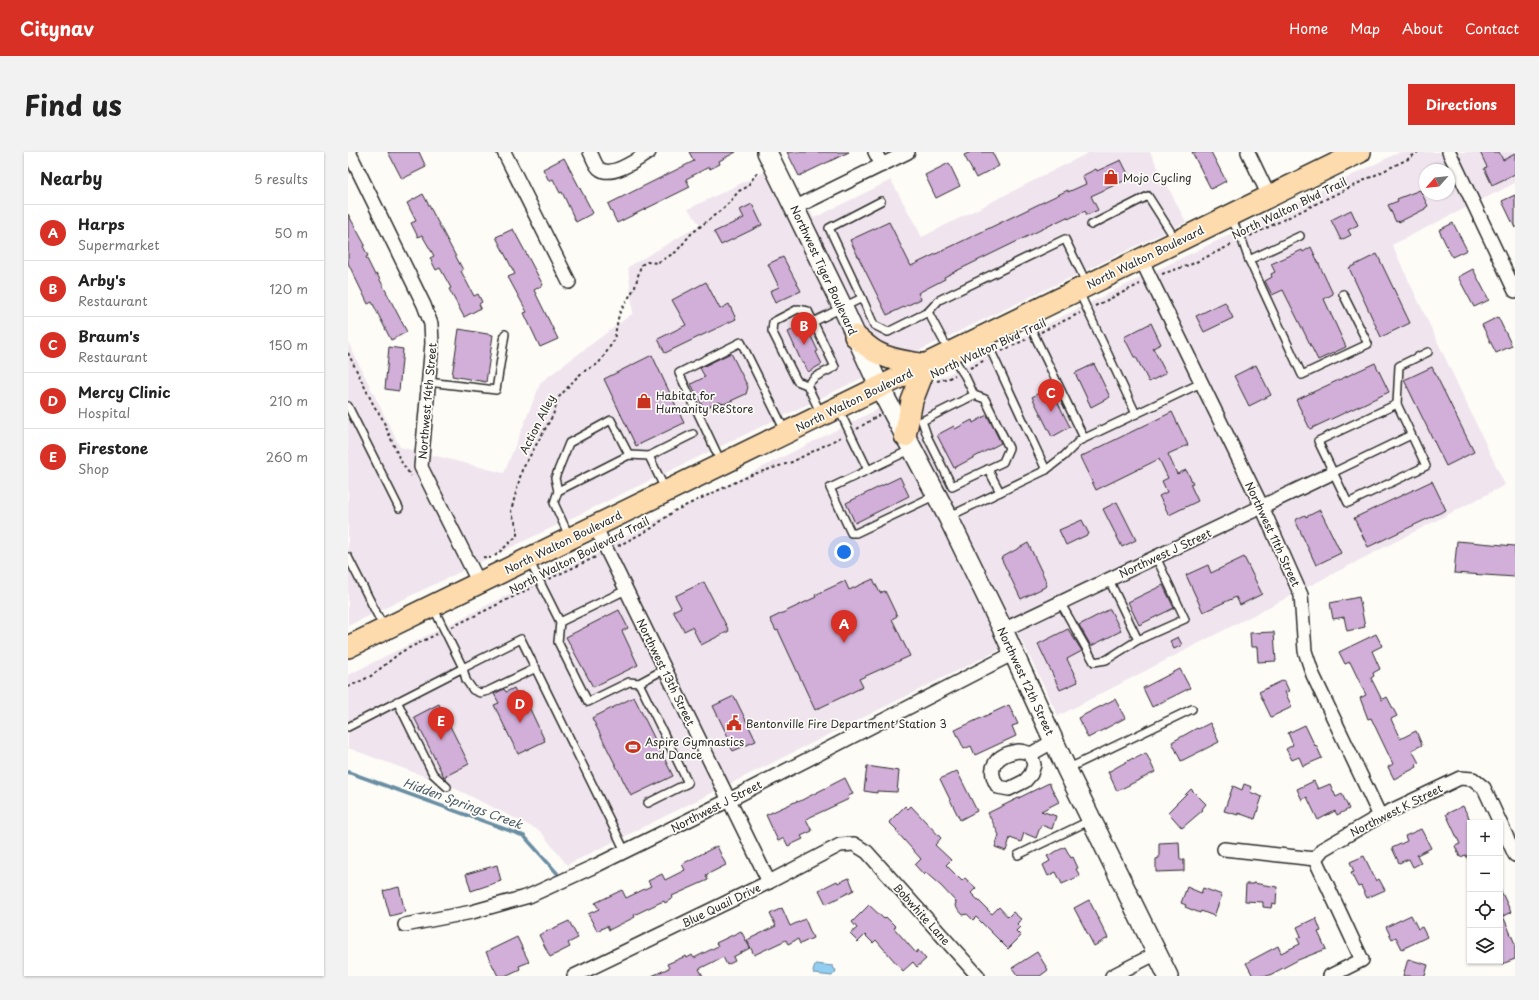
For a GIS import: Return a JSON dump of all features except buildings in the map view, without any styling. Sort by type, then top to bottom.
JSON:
[{"type":"main road","name":"North Walton Boulevard","points":[[348,647],[880,388],[930,373],[950,354],[984,336],[1360,152]]},
{"type":"main road","points":[[855,336],[877,353],[930,373],[912,401],[908,442]]},
{"type":"street","name":"Northwest 14th Street","points":[[349,152],[424,305],[431,324],[432,343],[422,467],[479,583]]},
{"type":"street","points":[[504,152],[570,282]]},
{"type":"street","points":[[590,152],[599,168],[607,172],[616,171],[649,152]]},
{"type":"street","name":"Northwest Tiger Boulevard","points":[[767,152],[880,388]]},
{"type":"street","points":[[875,152],[882,165]]},
{"type":"street","points":[[794,208],[908,152]]},
{"type":"street","points":[[1248,152],[1269,196]]},
{"type":"street","points":[[1449,152],[1515,291]]},
{"type":"street","name":"Northwest 11th Street","points":[[1141,259],[1262,507],[1301,595],[1305,651],[1313,675],[1380,816]]},
{"type":"street","name":"Northwest 12th Street","points":[[880,388],[948,517],[1014,653],[1067,770],[1093,819],[1168,976]]},
{"type":"street","name":"Northwest J Street","points":[[1003,630],[1331,474]]},
{"type":"street","name":"Northwest 13th Street","points":[[595,526],[769,882]]},
{"type":"street","name":"Northwest J Street","points":[[405,925],[472,912],[529,896],[729,800],[1014,653]]},
{"type":"street","points":[[1032,754],[1054,741]]},
{"type":"street","name":"Northwest K Street","points":[[1314,859],[1323,848],[1380,816],[1460,778],[1473,779],[1484,788],[1515,855]]},
{"type":"street","name":"Blue Quail Drive","points":[[574,976],[769,882],[840,845],[854,844],[867,852]]},
{"type":"street","points":[[1224,849],[1314,859],[1362,960],[1330,976]]},
{"type":"street","name":"Bobwhite Lane","points":[[867,852],[978,976]]},
{"type":"street","points":[[1112,976],[1157,953]]},
{"type":"lane","points":[[1091,225],[1148,196],[1177,242]]},
{"type":"lane","points":[[881,201],[829,228],[874,325],[888,332],[928,312],[939,300],[1065,239],[1083,288],[1088,310],[1136,414]]},
{"type":"lane","points":[[1230,216],[1302,375],[1368,344],[1343,294]]},
{"type":"lane","points":[[1249,260],[1300,236]]},
{"type":"lane","points":[[813,322],[862,298]]},
{"type":"lane","points":[[807,385],[815,377],[835,367],[808,311],[798,309],[773,322],[772,331],[797,381],[807,385],[830,412],[868,470]]},
{"type":"lane","points":[[928,312],[974,395],[985,399],[1009,448],[1003,462],[952,486],[928,438],[922,421],[974,395]]},
{"type":"lane","points":[[1025,316],[1084,438]]},
{"type":"lane","points":[[428,382],[496,390],[505,334]]},
{"type":"lane","points":[[984,336],[1046,470]]},
{"type":"lane","points":[[722,464],[679,373],[741,342],[786,433]]},
{"type":"lane","points":[[1397,404],[1318,441],[1331,474],[1348,503],[1426,466],[1397,404],[1399,366],[1428,352]]},
{"type":"lane","points":[[948,517],[1046,470],[1084,438],[1201,383]]},
{"type":"lane","points":[[348,406],[350,416],[399,508]]},
{"type":"lane","points":[[570,539],[558,515],[554,503],[558,490],[554,478],[569,443],[611,420],[629,455]]},
{"type":"lane","points":[[558,490],[629,455],[649,456],[693,434]]},
{"type":"lane","points":[[1331,474],[1411,435]]},
{"type":"lane","points":[[908,442],[868,470],[830,488],[851,533],[856,533],[936,495]]},
{"type":"lane","points":[[649,456],[666,491]]},
{"type":"lane","points":[[988,469],[1000,492]]},
{"type":"lane","points":[[348,557],[384,630]]},
{"type":"lane","points":[[1060,602],[1094,662],[1106,660],[1138,640],[1184,619],[1156,557]]},
{"type":"lane","points":[[528,559],[560,622],[558,642],[588,702],[629,682],[639,683],[664,669]]},
{"type":"lane","points":[[1108,580],[1138,640]]},
{"type":"lane","points":[[560,622],[626,590]]},
{"type":"lane","points":[[432,606],[462,668],[466,680],[473,690],[480,693],[488,691],[536,668]]},
{"type":"lane","points":[[348,727],[521,639],[625,851]]},
{"type":"lane","points":[[639,683],[688,783],[648,803]]},
{"type":"lane","points":[[397,701],[433,774],[447,788]]},
{"type":"lane","points":[[1067,770],[1192,709]]},
{"type":"lane","points":[[1018,855],[1093,819]]},
{"type":"path","name":"North Walton Blvd Trail","points":[[1164,272],[1192,264],[1408,159],[1418,152]]},
{"type":"path","name":"Action Alley","points":[[483,557],[492,558],[496,556],[517,536],[517,527],[511,511],[522,470],[553,415],[559,397],[578,376],[598,364],[614,340],[619,314],[635,287],[641,265],[647,262],[657,263],[676,252],[691,234],[726,206],[740,191],[748,188],[758,171]]},
{"type":"path","name":"North Walton Blvd Trail","points":[[930,373],[942,379],[949,378],[1139,284]]},
{"type":"path","points":[[348,353],[369,392],[374,406],[382,418],[400,460],[413,479]]},
{"type":"path","points":[[858,428],[879,416]]},
{"type":"path","name":"North Walton Boulevard Trail","points":[[348,687],[371,676],[402,652],[444,630],[640,535],[680,508],[751,475],[792,462],[843,436]]},
{"type":"shaded area","points":[[1090,152],[1150,152],[1186,222],[348,626],[348,342],[400,447],[504,473],[541,382],[633,313],[628,267],[700,225],[688,209],[783,163],[814,218],[891,180],[922,237]]},
{"type":"shaded area","points":[[1400,152],[1515,152],[1515,183],[1392,245],[1505,485],[1058,716],[1021,639],[567,865],[540,831],[448,785],[348,748],[348,675],[1097,299]]},
{"type":"water","points":[[815,964],[833,966],[836,970],[835,973],[832,976],[814,974]]},
{"type":"waterway","name":"Hidden Springs Creek","points":[[348,772],[524,836],[557,873]]},
{"type":"place","name":"Mojo Cycling","points":[[1111,177]]},
{"type":"place","name":"Arby's","points":[[804,345]]},
{"type":"place","name":"Habitat for Humanity ReStore","points":[[644,401]]},
{"type":"place","name":"Braum's","points":[[1051,412]]},
{"type":"place","name":"Harps","points":[[844,643]]},
{"type":"place","name":"Mercy Clinic","points":[[520,723]]},
{"type":"place","name":"Bentonville Fire Department Station 3","points":[[734,723]]},
{"type":"place","name":"Firestone","points":[[441,740]]},
{"type":"place","name":"Aspire Gymnastics and Dance","points":[[633,747]]}]
